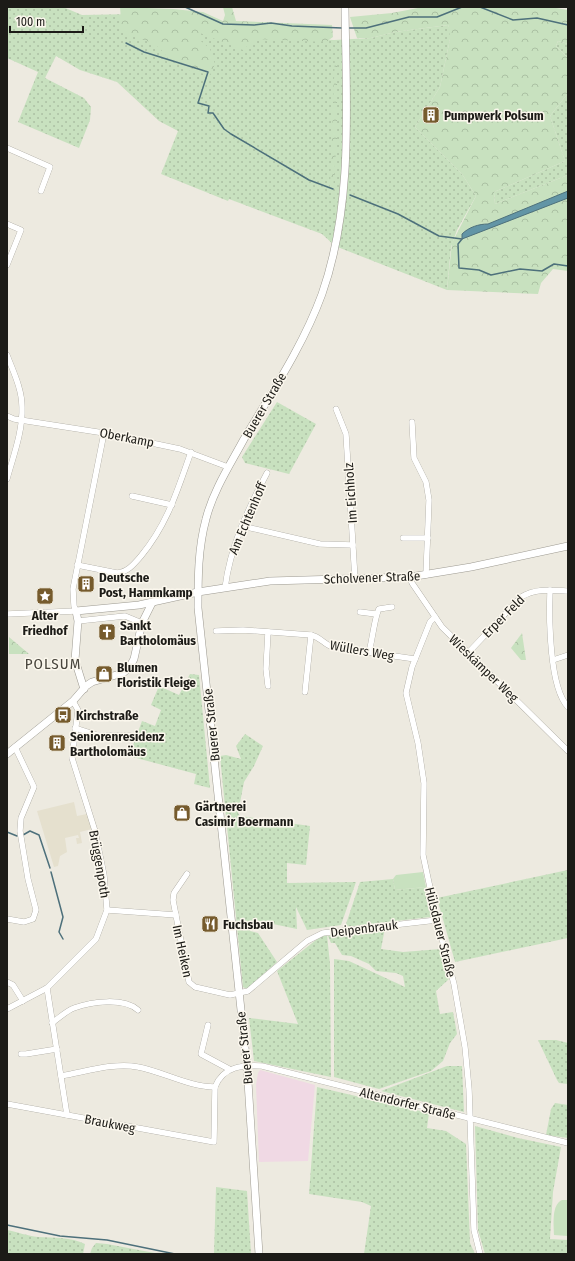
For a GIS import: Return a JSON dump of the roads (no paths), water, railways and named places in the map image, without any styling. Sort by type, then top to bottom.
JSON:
[{"type":"main road","name":"Buerer Straße","points":[[259,1254],[247,1066],[198,608],[199,561],[206,519],[228,467],[302,340],[322,293],[335,246],[345,153],[345,7]]},
{"type":"main road","name":"Scholvener Straße","points":[[76,612],[152,603],[198,592],[291,579],[410,577],[568,546]]},
{"type":"main road","points":[[7,754],[73,701],[92,682],[120,674],[129,668],[134,659],[142,623],[152,603]]},
{"type":"main road","points":[[76,612],[78,621],[74,660],[84,689]]},
{"type":"street","points":[[7,155],[8,148],[50,167],[41,191]]},
{"type":"street","points":[[7,224],[21,230],[7,265]]},
{"type":"street","points":[[7,354],[20,393],[22,420],[7,479]]},
{"type":"street","name":"Im Eichholz","points":[[336,409],[346,434],[355,579]]},
{"type":"street","name":"Oberkamp","points":[[7,416],[22,420],[104,433],[191,452],[228,467]]},
{"type":"street","points":[[412,422],[414,458],[422,472],[428,494],[426,574]]},
{"type":"street","points":[[7,614],[76,612],[74,606],[73,589],[104,433]]},
{"type":"street","points":[[77,565],[117,573],[129,569],[157,535],[172,505],[191,452]]},
{"type":"street","name":"Am Echtenhoff","points":[[225,588],[232,552],[242,526],[267,473]]},
{"type":"street","points":[[132,496],[172,505]]},
{"type":"street","points":[[242,526],[320,544],[353,545]]},
{"type":"street","points":[[403,538],[428,538]]},
{"type":"street","name":"Wieskämper Weg","points":[[410,577],[412,583],[435,617],[468,652],[568,750]]},
{"type":"street","points":[[550,590],[549,622],[553,660],[564,703],[568,707]]},
{"type":"street","name":"Erper Feld","points":[[468,652],[521,597],[530,592],[550,590],[568,591]]},
{"type":"street","points":[[369,652],[376,621],[376,614],[379,609],[392,607]]},
{"type":"street","points":[[360,612],[376,614]]},
{"type":"street","points":[[78,621],[125,616],[142,623]]},
{"type":"street","name":"Hülsdauer Straße","points":[[435,617],[430,622],[415,659],[406,693],[420,751],[424,798],[422,813],[423,855],[437,920],[454,984],[465,1047],[469,1089],[474,1230],[480,1254]]},
{"type":"street","name":"Wüllers Weg","points":[[216,631],[243,630],[311,635],[317,636],[325,644],[332,647],[415,659]]},
{"type":"street","points":[[268,632],[266,669],[268,686]]},
{"type":"street","name":"Wüllers Weg","points":[[305,692],[311,635]]},
{"type":"street","points":[[553,660],[568,656]]},
{"type":"street","name":"Brüggenpoth","points":[[7,1009],[47,988],[96,939],[107,910],[104,875],[95,831],[72,758],[78,710],[73,701]]},
{"type":"street","points":[[75,728],[97,735],[135,736]]},
{"type":"street","points":[[7,919],[24,922],[33,919],[36,910],[28,879],[20,831],[21,818],[34,786],[15,747]]},
{"type":"street","name":"Im Heiken","points":[[187,874],[174,893],[176,915],[189,982],[195,987],[230,995],[239,993]]},
{"type":"street","name":"Im Heiken","points":[[107,910],[176,915]]},
{"type":"street","name":"Deipenbrauk","points":[[239,993],[251,989],[307,941],[323,933],[437,920]]},
{"type":"street","points":[[7,982],[13,985],[22,1001]]},
{"type":"street","points":[[47,988],[67,1115]]},
{"type":"street","points":[[52,1022],[72,1009],[85,1005],[124,1002],[132,1005],[138,1010]]},
{"type":"street","points":[[61,1076],[122,1066],[137,1067],[200,1086],[215,1087],[229,1069],[201,1054],[208,1025]]},
{"type":"street","points":[[21,1054],[57,1049]]},
{"type":"street","name":"Altendorfer Straße","points":[[229,1069],[247,1066],[269,1068],[568,1143]]},
{"type":"street","name":"Braukweg","points":[[7,1104],[214,1142],[215,1087]]},
{"type":"water","points":[[568,191],[568,198],[462,239],[462,234],[471,228],[478,225],[488,224]]},
{"type":"waterway","points":[[185,7],[223,24],[254,25],[271,23],[292,26],[342,28]]},
{"type":"waterway","points":[[348,28],[366,28],[409,17],[437,17],[462,7]]},
{"type":"waterway","points":[[480,7],[513,20],[537,18],[568,25]]},
{"type":"waterway","points":[[126,43],[144,52],[208,72],[198,103],[209,106],[208,113],[213,113],[224,129],[309,180],[333,189]]},
{"type":"waterway","points":[[350,195],[398,214],[439,236],[462,239],[458,244],[459,268],[479,270],[491,275],[520,269],[542,271],[554,264],[568,266]]},
{"type":"waterway","points":[[23,835],[30,831],[39,835],[50,868]]},
{"type":"waterway","points":[[7,832],[17,836]]},
{"type":"waterway","points":[[51,872],[63,917],[59,932],[63,939]]},
{"type":"waterway","points":[[7,1225],[60,1236],[107,1240],[175,1254]]},
{"type":"place","name":"Pumpwerk Polsum","points":[[431,115]]},
{"type":"place","name":"Deutsche Post, Hammkamp","points":[[86,584]]},
{"type":"place","name":"Alter Friedhof","points":[[45,596]]},
{"type":"place","name":"Sankt Bartholomäus","points":[[107,632]]},
{"type":"place","name":"Blumen Floristik Fleige","points":[[104,674]]},
{"type":"place","name":"Kirchstraße","points":[[63,715]]},
{"type":"place","name":"Seniorenresidenz Bartholomäus","points":[[57,743]]},
{"type":"place","name":"Gärtnerei Casimir Boermann","points":[[182,813]]},
{"type":"place","name":"Fuchsbau","points":[[210,924]]},
{"type":"district","name":"POLSUM","points":[[53,664]]}]
